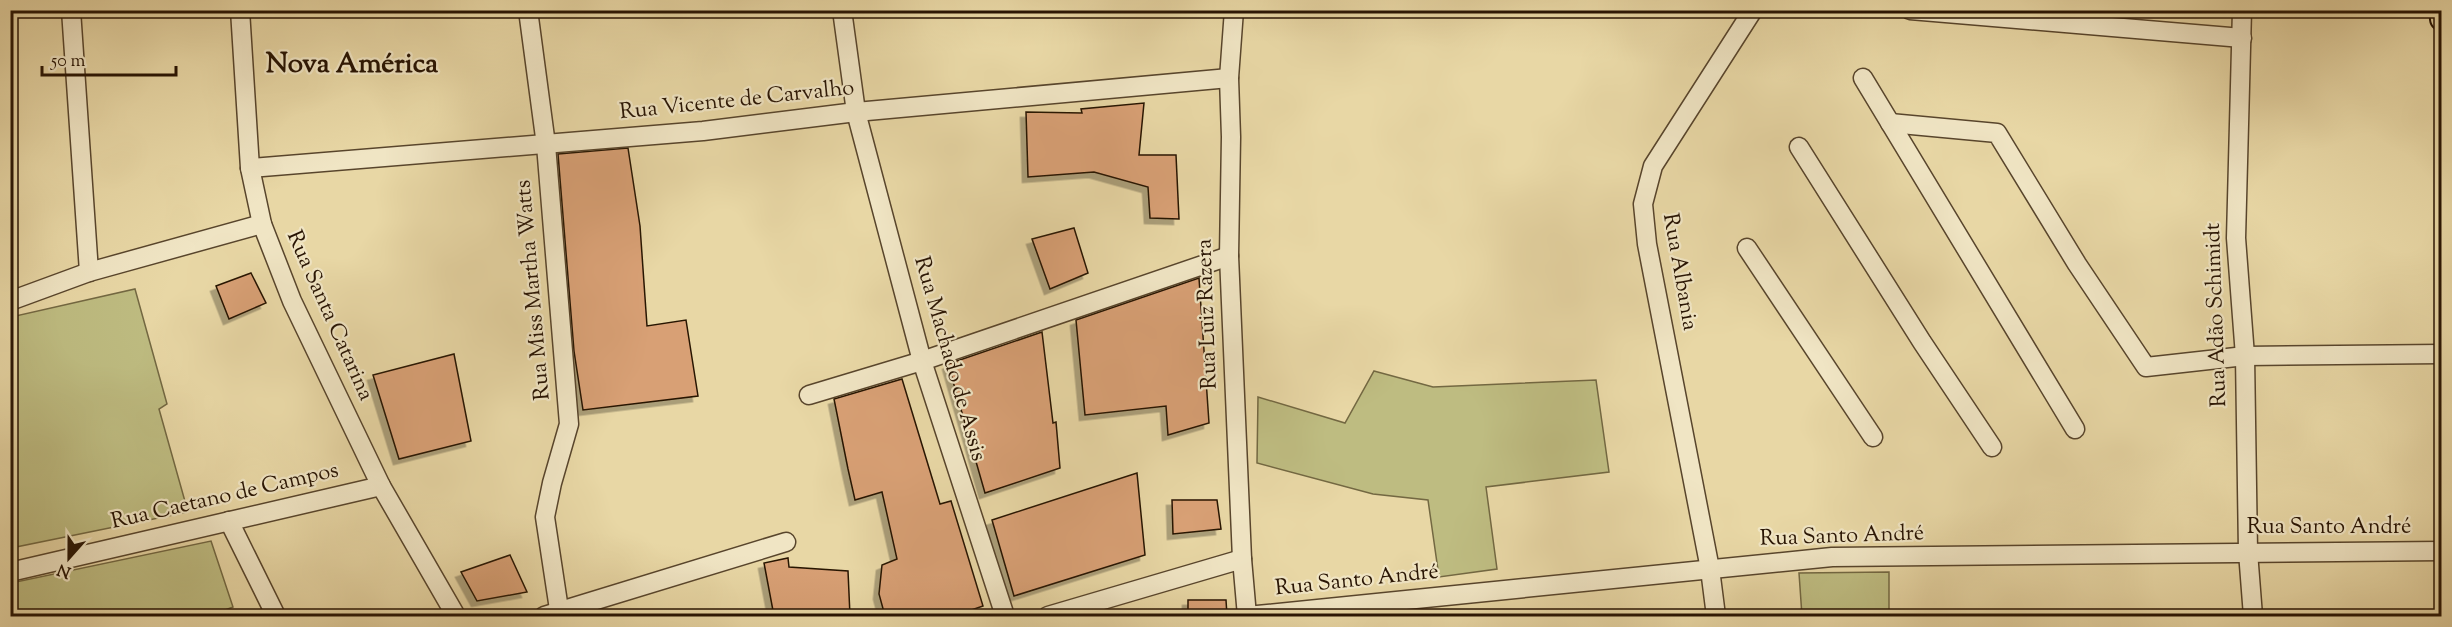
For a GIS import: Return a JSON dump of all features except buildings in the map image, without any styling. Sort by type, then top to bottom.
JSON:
[{"type":"main road","points":[[2441,10],[2442,19]]},
{"type":"street","points":[[71,10],[89,273]]},
{"type":"street","name":"Rua Santa Catarina","points":[[240,10],[250,168],[262,224],[292,301],[381,486],[456,616]]},
{"type":"street","name":"Rua Miss Martha Watts","points":[[528,10],[546,145],[569,424],[545,517],[555,615]]},
{"type":"street","name":"Rua Machado de Assis","points":[[842,10],[856,112],[922,361],[1005,616]]},
{"type":"street","name":"Rua Luiz Razera","points":[[1234,10],[1229,78],[1229,256],[1242,559],[1247,616]]},
{"type":"street","name":"Rua Albania","points":[[1716,616],[1710,569],[1647,243],[1643,204],[1653,166],[1752,10]]},
{"type":"street","points":[[1910,10],[2242,38]]},
{"type":"street","name":"Rua Adão Schimidt","points":[[2242,10],[2236,238],[2245,356],[2248,552],[2253,616]]},
{"type":"street","name":"Rua Vicente de Carvalho","points":[[250,168],[704,131],[856,112],[1229,78]]},
{"type":"street","points":[[1863,78],[2075,429]]},
{"type":"street","points":[[1890,123],[1997,134],[2077,264],[2144,365],[2150,367],[2245,356],[2442,354]]},
{"type":"street","points":[[1799,147],[1922,342],[1992,447]]},
{"type":"street","points":[[10,301],[89,273],[262,224]]},
{"type":"street","points":[[1747,248],[1873,437]]},
{"type":"street","points":[[809,395],[922,361],[1229,256]]},
{"type":"street","name":"Rua Caetano de Campos","points":[[10,573],[381,486]]},
{"type":"street","points":[[229,521],[276,616]]},
{"type":"street","points":[[555,615],[786,542]]},
{"type":"street","name":"Rua Santo André","points":[[1247,616],[1832,557],[2442,551]]},
{"type":"street","points":[[1048,616],[1242,559]]},
{"type":"shaded area","points":[[135,289],[167,404],[159,409],[188,512],[11,548],[11,317]]},
{"type":"shaded area","points":[[1374,371],[1433,387],[1596,380],[1609,472],[1486,487],[1497,569],[1439,577],[1428,500],[1373,494],[1257,463],[1258,397],[1345,423]]},
{"type":"shaded area","points":[[211,541],[233,607],[209,616],[18,616],[11,583]]},
{"type":"shaded area","points":[[1889,572],[1889,616],[1802,616],[1799,573]]},
{"type":"district","name":"Nova América","points":[[352,65]]}]
